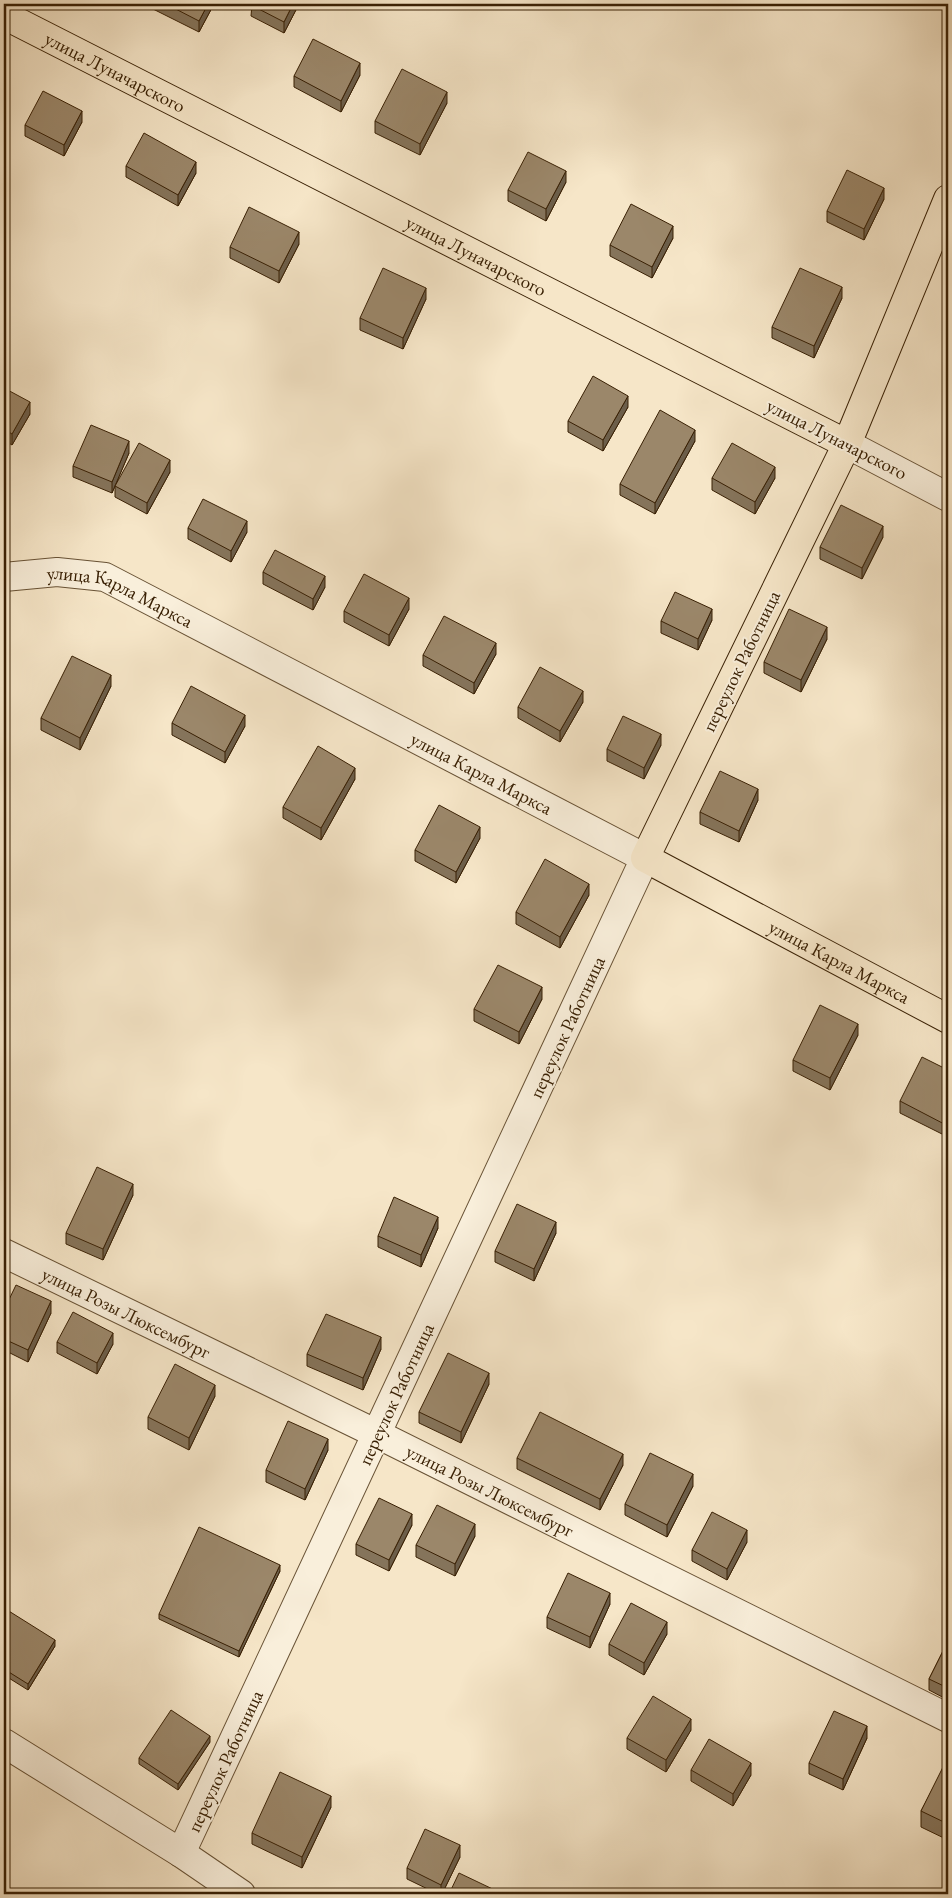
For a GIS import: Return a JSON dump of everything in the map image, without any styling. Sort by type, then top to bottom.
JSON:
[{"type":"main road","name":"улица Луначарского","points":[[4,15],[847,444]]},
{"type":"main road","name":"переулок Работница","points":[[645,858],[847,444],[948,199]]},
{"type":"main road","name":"улица Карла Маркса","points":[[645,858],[948,1018]]},
{"type":"street","name":"улица Луначарского","points":[[847,444],[948,497]]},
{"type":"street","name":"улица Карла Маркса","points":[[4,577],[56,572],[105,577],[645,858]]},
{"type":"street","name":"переулок Работница","points":[[181,1853],[645,858]]},
{"type":"street","name":"улица Розы Люксембург","points":[[4,1253],[377,1434],[948,1718]]},
{"type":"street","points":[[4,1743],[181,1853],[241,1894]]},
{"type":"building","points":[[166,4],[208,4],[199,21]]},
{"type":"building","points":[[252,4],[293,4],[284,22]]},
{"type":"building","points":[[313,39],[360,63],[341,101],[294,76]]},
{"type":"building","points":[[402,69],[447,92],[420,144],[375,121]]},
{"type":"building","points":[[43,91],[82,111],[64,145],[25,125]]},
{"type":"building","points":[[144,133],[196,162],[178,195],[126,166]]},
{"type":"building","points":[[528,152],[566,171],[546,209],[508,190]]},
{"type":"building","points":[[847,170],[884,188],[864,229],[827,211]]},
{"type":"building","points":[[631,204],[673,226],[652,267],[610,245]]},
{"type":"building","points":[[249,207],[299,232],[279,271],[230,247]]},
{"type":"building","points":[[383,268],[426,288],[403,338],[360,318]]},
{"type":"building","points":[[800,268],[842,287],[814,346],[772,327]]},
{"type":"building","points":[[593,376],[628,396],[603,440],[568,421]]},
{"type":"building","points":[[4,388],[30,402],[12,434],[4,429]]},
{"type":"building","points":[[660,410],[695,430],[655,503],[620,484]]},
{"type":"building","points":[[91,425],[129,441],[112,482],[73,466]]},
{"type":"building","points":[[139,443],[170,460],[147,503],[115,486]]},
{"type":"building","points":[[732,443],[775,467],[755,502],[712,478]]},
{"type":"building","points":[[203,499],[247,521],[231,551],[188,528]]},
{"type":"building","points":[[841,505],[883,526],[862,568],[820,547]]},
{"type":"building","points":[[275,550],[325,576],[313,599],[263,572]]},
{"type":"building","points":[[364,574],[409,598],[389,635],[344,611]]},
{"type":"building","points":[[675,592],[712,609],[698,639],[661,621]]},
{"type":"building","points":[[789,609],[827,627],[801,680],[764,662]]},
{"type":"building","points":[[444,616],[496,643],[474,683],[423,655]]},
{"type":"building","points":[[4,644],[6,663],[4,663]]},
{"type":"building","points":[[72,656],[111,675],[80,738],[41,718]]},
{"type":"building","points":[[540,667],[583,691],[560,731],[518,707]]},
{"type":"building","points":[[191,686],[245,715],[225,752],[172,723]]},
{"type":"building","points":[[623,716],[661,734],[644,768],[607,749]]},
{"type":"building","points":[[318,746],[355,768],[321,828],[283,807]]},
{"type":"building","points":[[720,771],[758,789],[739,831],[700,812]]},
{"type":"building","points":[[439,805],[480,827],[456,872],[415,850]]},
{"type":"building","points":[[545,859],[589,884],[560,937],[516,912]]},
{"type":"building","points":[[498,965],[542,987],[519,1032],[474,1009]]},
{"type":"building","points":[[820,1005],[858,1024],[830,1078],[793,1060]]},
{"type":"building","points":[[922,1057],[948,1070],[948,1126],[900,1101]]},
{"type":"building","points":[[97,1167],[133,1184],[103,1249],[66,1233]]},
{"type":"building","points":[[394,1197],[438,1217],[421,1255],[378,1236]]},
{"type":"building","points":[[517,1204],[556,1222],[534,1269],[495,1251]]},
{"type":"building","points":[[16,1285],[51,1301],[28,1350],[4,1339],[4,1310]]},
{"type":"building","points":[[73,1312],[113,1333],[97,1363],[57,1342]]},
{"type":"building","points":[[326,1314],[381,1337],[363,1378],[307,1354]]},
{"type":"building","points":[[448,1353],[489,1373],[461,1432],[419,1412]]},
{"type":"building","points":[[175,1364],[215,1385],[189,1438],[148,1417]]},
{"type":"building","points":[[540,1412],[623,1454],[600,1499],[517,1458]]},
{"type":"building","points":[[288,1421],[328,1439],[305,1489],[266,1470]]},
{"type":"building","points":[[650,1453],[693,1474],[667,1525],[625,1504]]},
{"type":"building","points":[[379,1498],[412,1514],[389,1560],[356,1544]]},
{"type":"building","points":[[437,1505],[475,1524],[455,1564],[416,1545]]},
{"type":"building","points":[[712,1512],[747,1530],[727,1569],[692,1550]]},
{"type":"building","points":[[199,1527],[280,1565],[239,1651],[159,1614]]},
{"type":"building","points":[[568,1573],[610,1593],[590,1637],[547,1617]]},
{"type":"building","points":[[631,1603],[667,1622],[644,1663],[609,1644]]},
{"type":"building","points":[[4,1608],[55,1640],[28,1684],[4,1669]]},
{"type":"building","points":[[948,1641],[948,1688],[929,1679]]},
{"type":"building","points":[[653,1696],[691,1719],[666,1760],[627,1738]]},
{"type":"building","points":[[171,1710],[210,1736],[178,1784],[139,1758]]},
{"type":"building","points":[[834,1711],[867,1726],[843,1779],[809,1763]]},
{"type":"building","points":[[709,1739],[751,1763],[733,1794],[691,1770]]},
{"type":"building","points":[[948,1760],[948,1824],[921,1811]]},
{"type":"building","points":[[280,1772],[331,1796],[302,1857],[252,1833]]},
{"type":"building","points":[[425,1829],[460,1845],[441,1885],[407,1868]]},
{"type":"building","points":[[459,1873],[501,1893],[501,1894],[449,1894]]}]
